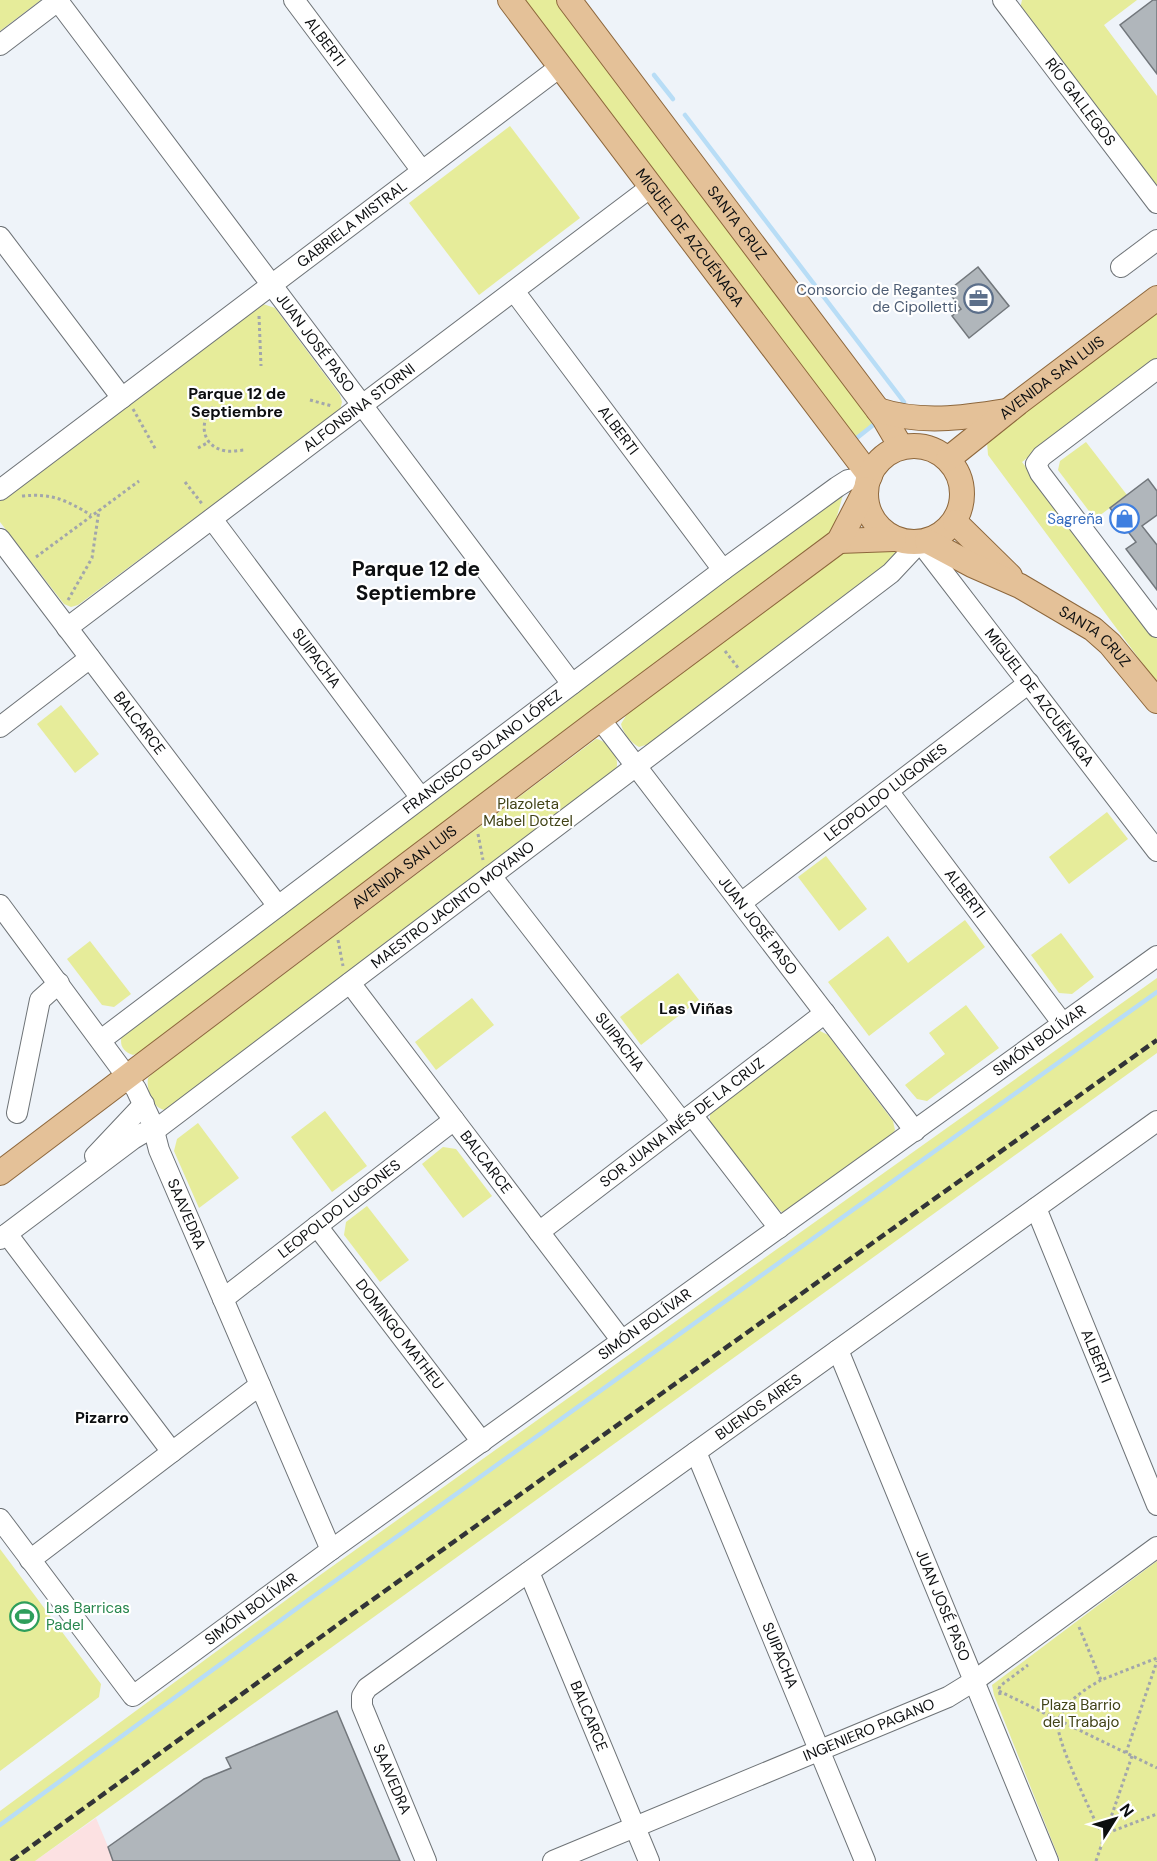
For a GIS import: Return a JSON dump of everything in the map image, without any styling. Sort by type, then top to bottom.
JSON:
[{"type":"main road","name":"MIGUEL DE AZCUÉNAGA","points":[[510,0],[651,187],[868,483]]},
{"type":"main road","name":"SANTA CRUZ","points":[[569,0],[878,410],[901,447]]},
{"type":"main road","name":"AVENIDA SAN LUIS","points":[[948,459],[1157,297]]},
{"type":"main road","points":[[878,410],[901,417],[938,419],[1009,411]]},
{"type":"main road","points":[[839,541],[894,539],[910,543],[924,542],[943,534],[955,522],[962,506],[963,490],[958,473],[948,459],[934,450],[918,446],[901,447]]},
{"type":"main road","name":"AVENIDA SAN LUIS","points":[[0,1173],[839,541],[874,466],[886,454],[901,447]]},
{"type":"main road","points":[[868,483],[866,499],[870,515],[880,529],[894,539]]},
{"type":"main road","name":"SANTA CRUZ","points":[[955,522],[1020,586]]},
{"type":"main road","name":"SANTA CRUZ","points":[[924,542],[1020,586],[1093,629],[1110,644],[1157,701]]},
{"type":"street","points":[[0,45],[58,0]]},
{"type":"street","name":"JUAN JOSÉ PASO","points":[[58,0],[572,684]]},
{"type":"street","name":"ALBERTI","points":[[294,0],[423,171]]},
{"type":"street","name":"RÍO GALLEGOS","points":[[1003,0],[1157,203]]},
{"type":"street","name":"GABRIELA MISTRAL","points":[[0,490],[127,403],[272,285],[560,67]]},
{"type":"street","name":"ALFONSINA STORNI","points":[[67,628],[208,512],[363,405],[651,187]]},
{"type":"street","points":[[0,237],[127,403]]},
{"type":"street","points":[[1121,267],[1157,240]]},
{"type":"street","name":"ALBERTI","points":[[514,291],[723,570]]},
{"type":"street","points":[[1157,369],[1042,456],[1036,464],[1040,474],[1157,627]]},
{"type":"street","name":"FRANCISCO SOLANO LÓPEZ","points":[[101,1040],[723,570],[837,487],[848,480],[868,483]]},
{"type":"street","name":"SUIPACHA","points":[[208,512],[421,798]]},
{"type":"street","name":"BALCARCE","points":[[0,539],[278,906]]},
{"type":"street","name":"MAESTRO JACINTO MOYANO","points":[[154,1131],[347,979],[491,876],[891,573],[924,542]]},
{"type":"street","name":"MIGUEL DE AZCUÉNAGA","points":[[924,542],[1157,851]]},
{"type":"street","points":[[0,727],[90,658]]},
{"type":"street","name":"LEOPOLDO LUGONES","points":[[741,903],[1029,683]]},
{"type":"street","name":"JUAN JOSÉ PASO","points":[[600,719],[915,1131]]},
{"type":"street","name":"ALBERTI","points":[[888,791],[1063,1024]]},
{"type":"street","name":"SUIPACHA","points":[[491,876],[779,1228]]},
{"type":"street","name":"SAAVEDRA","points":[[0,905],[128,1076],[144,1104],[159,1150],[331,1550]]},
{"type":"street","name":"SIMÓN BOLÍVAR","points":[[30,1560],[133,1696],[331,1550],[1157,956]]},
{"type":"street","name":"BALCARCE","points":[[347,979],[622,1341]]},
{"type":"street","points":[[17,1113],[40,1000],[59,983]]},
{"type":"street","name":"SOR JUANA INÉS DE LA CRUZ","points":[[539,1232],[825,1013]]},
{"type":"street","points":[[48,1202],[66,1187],[144,1104]]},
{"type":"street","name":"LEOPOLDO LUGONES","points":[[223,1299],[454,1120]]},
{"type":"street","name":"BUENOS AIRES","points":[[362,1696],[371,1685],[1157,1121]]},
{"type":"street","points":[[154,1131],[143,1133],[133,1139],[4,1236],[172,1452]]},
{"type":"street","name":"ALBERTI","points":[[1036,1208],[1157,1505]]},
{"type":"street","name":"DOMINGO MATHEU","points":[[317,1226],[482,1442]]},
{"type":"street","name":"JUAN JOSÉ PASO","points":[[838,1350],[1048,1861]]},
{"type":"street","points":[[0,1519],[30,1560],[260,1385]]},
{"type":"street","name":"SUIPACHA","points":[[696,1452],[865,1861]]},
{"type":"street","name":"INGENIERO PAGANO","points":[[553,1861],[948,1697],[974,1682],[1157,1547]]},
{"type":"street","name":"BALCARCE","points":[[529,1572],[649,1861]]},
{"type":"street","name":"SAAVEDRA","points":[[362,1696],[364,1711],[426,1861]]},
{"type":"path","points":[[249,318],[260,311],[261,366]]},
{"type":"path","points":[[310,400],[335,406]]},
{"type":"path","points":[[127,403],[156,450]]},
{"type":"path","points":[[213,407],[206,416],[203,428],[209,442],[223,450],[246,450]]},
{"type":"path","points":[[198,448],[209,442]]},
{"type":"path","points":[[34,558],[139,481]]},
{"type":"path","points":[[185,482],[208,512]]},
{"type":"path","points":[[23,490],[14,497],[51,495],[92,515]]},
{"type":"path","points":[[68,600],[92,558],[99,510]]},
{"type":"path","points":[[63,596],[68,600],[75,600]]},
{"type":"path","points":[[722,647],[748,681]]},
{"type":"path","points":[[477,829],[484,866],[491,876]]},
{"type":"path","points":[[337,936],[347,979]]},
{"type":"path","points":[[1070,1633],[1079,1627],[1101,1680]]},
{"type":"path","points":[[1003,1703],[999,1691],[1000,1686],[1036,1659]]},
{"type":"path","points":[[1157,1659],[1101,1680],[1071,1702],[1059,1720],[1058,1730],[1101,1831],[1106,1833],[1157,1814]]},
{"type":"path","points":[[1126,1753],[1157,1659]]},
{"type":"path","points":[[999,1691],[1157,1768]]},
{"type":"path","points":[[1096,1861],[1132,1756]]},
{"type":"shaded area","points":[[96,1818],[114,1861],[35,1861]]},
{"type":"green space","points":[[0,0],[41,0],[0,31]]},
{"type":"green space","points":[[521,0],[558,0],[877,423],[854,440]]},
{"type":"green space","points":[[1022,0],[1137,0],[1104,25],[1157,96],[1157,188],[1020,9]]},
{"type":"green space","points":[[510,126],[580,218],[479,295],[409,203]]},
{"type":"green space","points":[[263,304],[275,308],[340,395],[342,402],[340,410],[78,605],[71,607],[64,604],[0,522],[0,501]]},
{"type":"green space","points":[[1157,311],[1157,358],[1022,462],[1157,639],[1157,683],[988,455],[987,442]]},
{"type":"green space","points":[[1086,442],[1127,495],[1095,519],[1058,470],[1060,461]]},
{"type":"green space","points":[[845,488],[833,530],[141,1052],[133,1055],[124,1050],[121,1042],[122,1035]]},
{"type":"green space","points":[[847,547],[903,552],[649,744],[639,747],[630,740],[621,724],[627,714]]},
{"type":"green space","points":[[61,705],[99,754],[75,773],[37,724]]},
{"type":"green space","name":"Plazoleta Mabel Dotzel","points":[[596,739],[612,750],[617,760],[616,769],[167,1110],[154,1103],[149,1093],[148,1083],[148,1078],[153,1073]]},
{"type":"green space","points":[[1107,812],[1128,839],[1069,884],[1049,857]]},
{"type":"green space","points":[[826,856],[867,909],[839,931],[798,877]]},
{"type":"green space","points":[[965,920],[985,947],[869,1036],[828,982],[888,936],[908,963]]},
{"type":"green space","points":[[1061,933],[1094,977],[1072,994],[1059,993],[1031,955]]},
{"type":"green space","points":[[90,941],[131,994],[114,1007],[102,1005],[67,959]]},
{"type":"green space","points":[[678,973],[699,1000],[641,1045],[620,1017]]},
{"type":"green space","points":[[1157,978],[1157,1053],[35,1861],[0,1861],[0,1811],[316,1578]]},
{"type":"green space","points":[[472,998],[494,1025],[436,1070],[415,1042]]},
{"type":"green space","points":[[966,1005],[999,1048],[927,1101],[917,1099],[905,1085],[945,1054],[929,1033]]},
{"type":"green space","points":[[818,1030],[828,1035],[893,1121],[895,1130],[891,1136],[783,1213],[710,1123],[710,1114]]},
{"type":"green space","points":[[325,1111],[367,1166],[332,1192],[291,1137]]},
{"type":"green space","points":[[198,1123],[239,1178],[199,1208],[174,1151],[177,1139]]},
{"type":"green space","points":[[443,1147],[456,1149],[492,1196],[463,1218],[422,1164]]},
{"type":"green space","points":[[367,1206],[409,1260],[380,1282],[344,1235],[346,1222]]},
{"type":"green space","name":"Las Barricas Padel","points":[[0,1549],[101,1684],[99,1697],[0,1771]]},
{"type":"green space","name":"Plaza Barrio del Trabajo","points":[[1157,1561],[1157,1861],[1060,1861],[992,1685]]},
{"type":"building","points":[[1153,0],[1157,0],[1157,74],[1120,25]]},
{"type":"building","name":"Consorcio de Regantes de Cipolletti","points":[[978,267],[1009,306],[969,338],[952,316],[961,309],[948,291]]},
{"type":"building","points":[[1148,479],[1157,491],[1157,515],[1142,526],[1157,545],[1157,590],[1126,549],[1136,542],[1110,508]]},
{"type":"building","points":[[337,1711],[400,1861],[113,1861],[108,1847],[204,1779],[231,1768],[226,1758]]},
{"type":"waterway","points":[[654,75],[673,99]]},
{"type":"waterway","points":[[685,115],[904,402],[899,406]]},
{"type":"waterway","points":[[853,441],[877,422]]},
{"type":"waterway","points":[[0,1825],[307,1601],[1157,992]]},
{"type":"railway","points":[[11,1861],[347,1618],[1157,1040]]},
{"type":"place","name":"Consorcio de Regantes de Cipolletti","points":[[978,299]]},
{"type":"place","name":"Sagreña","points":[[1124,519]]},
{"type":"place","name":"Las Barricas Padel","points":[[25,1617]]},
{"type":"district","name":"Parque 12 de Septiembre","points":[[237,402]]},
{"type":"district","name":"Parque 12 de Septiembre","points":[[416,581]]},
{"type":"district","name":"Las Viñas","points":[[696,1008]]},
{"type":"district","name":"Pizarro","points":[[102,1417]]}]
